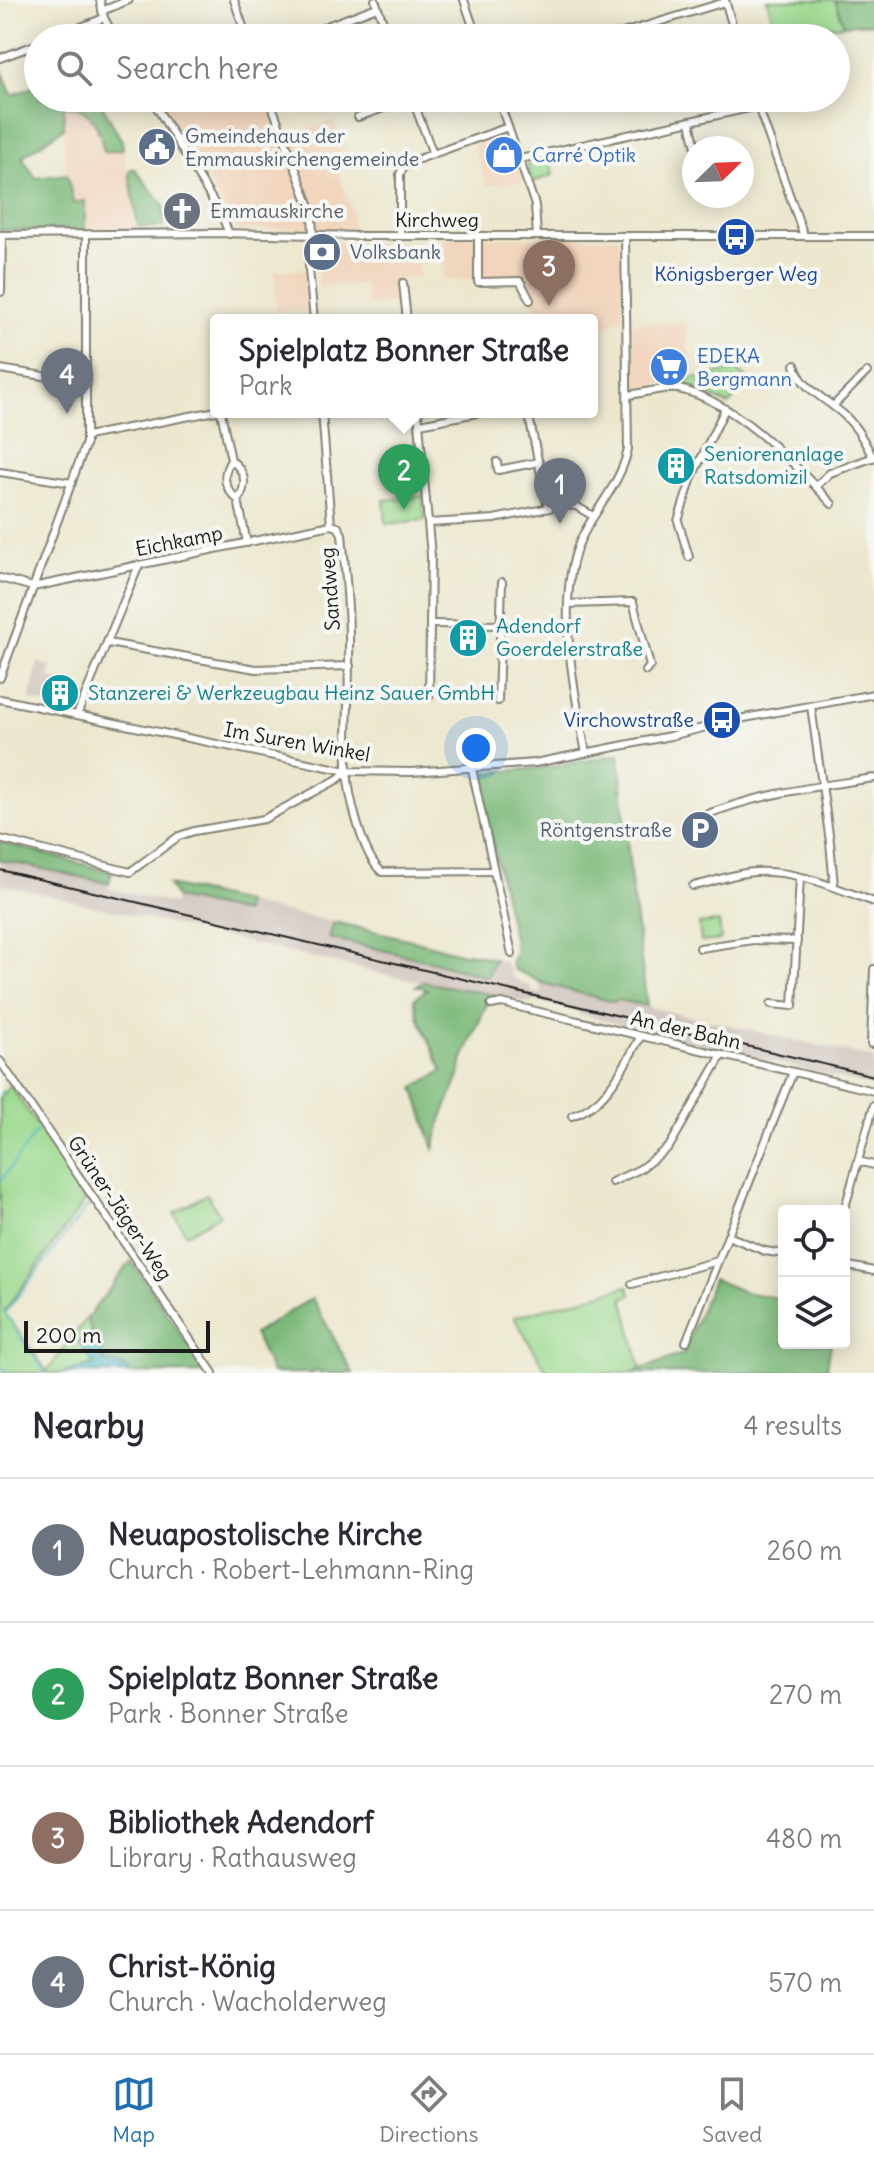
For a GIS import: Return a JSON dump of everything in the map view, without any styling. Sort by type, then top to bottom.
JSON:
[{"type":"street","points":[[100,0],[108,24]]},
{"type":"street","points":[[83,24],[129,0]]},
{"type":"street","points":[[234,0],[242,24]]},
{"type":"street","points":[[464,0],[472,24]]},
{"type":"street","points":[[651,24],[725,1],[732,24]]},
{"type":"street","points":[[330,24],[376,3],[384,24]]},
{"type":"street","points":[[0,58],[24,49]]},
{"type":"street","points":[[159,112],[220,212],[229,234]]},
{"type":"street","points":[[274,112],[312,212],[309,270],[313,314]]},
{"type":"street","points":[[358,117],[372,112]]},
{"type":"street","points":[[417,112],[433,154]]},
{"type":"street","points":[[503,112],[535,205],[537,236]]},
{"type":"street","points":[[520,159],[732,112]]},
{"type":"street","points":[[760,112],[804,236]]},
{"type":"street","points":[[690,122],[693,136]]},
{"type":"street","points":[[400,236],[400,171],[405,164],[508,127]]},
{"type":"street","points":[[1,235],[1,292]]},
{"type":"street","name":"Kirchweg","points":[[1,235],[874,236]]},
{"type":"street","points":[[0,678],[84,452],[87,436],[86,235]]},
{"type":"street","points":[[478,236],[478,282],[520,281],[530,300]]},
{"type":"street","points":[[586,753],[569,626],[572,564],[581,538],[626,459],[625,236]]},
{"type":"street","points":[[403,283],[406,314]]},
{"type":"street","points":[[795,365],[797,375],[859,432],[874,457],[830,473],[816,486]]},
{"type":"street","points":[[0,369],[87,383]]},
{"type":"street","points":[[833,406],[867,372]]},
{"type":"street","points":[[628,395],[677,389],[725,409],[762,437],[832,504]]},
{"type":"street","points":[[689,557],[678,521],[692,477],[725,409]]},
{"type":"street","points":[[87,436],[210,413]]},
{"type":"street","points":[[221,418],[231,460],[241,469],[244,491],[238,500]]},
{"type":"street","name":"Sandweg","points":[[322,418],[331,525],[338,527],[342,534],[349,610],[347,771],[362,837],[379,870],[386,873],[494,871]]},
{"type":"street","points":[[419,418],[431,556],[429,697]]},
{"type":"street","points":[[420,424],[451,418]]},
{"type":"street","points":[[529,418],[548,508]]},
{"type":"street","points":[[231,460],[224,472],[228,492],[238,500],[247,543]]},
{"type":"street","points":[[497,462],[498,470],[539,462]]},
{"type":"street","points":[[0,472],[72,483]]},
{"type":"street","points":[[429,523],[494,519],[564,505],[576,506],[593,516]]},
{"type":"street","name":"Eichkamp","points":[[33,587],[331,525]]},
{"type":"street","points":[[77,715],[139,565]]},
{"type":"street","points":[[0,578],[33,587]]},
{"type":"street","points":[[498,701],[502,582]]},
{"type":"street","points":[[569,604],[633,602],[650,666],[646,671]]},
{"type":"street","points":[[431,624],[569,626]]},
{"type":"street","points":[[108,643],[256,669],[350,666]]},
{"type":"street","name":"Im Suren Winkel","points":[[0,699],[347,771],[417,772],[524,765],[874,694]]},
{"type":"street","points":[[811,706],[834,886]]},
{"type":"street","points":[[472,769],[512,954]]},
{"type":"street","points":[[0,839],[130,872],[179,836],[264,819],[338,779],[347,771]]},
{"type":"street","points":[[698,818],[764,796],[874,778]]},
{"type":"street","points":[[693,886],[734,874],[776,872],[834,886],[874,902]]},
{"type":"street","points":[[771,1004],[793,1006],[800,877]]},
{"type":"street","points":[[700,948],[753,940],[797,941]]},
{"type":"street","points":[[871,1044],[874,969]]},
{"type":"street","name":"An der Bahn","points":[[491,1005],[502,1003],[874,1091]]},
{"type":"street","points":[[572,1116],[586,1111],[604,1095],[641,1036]]},
{"type":"street","points":[[612,1182],[640,1169],[669,1147],[722,1055]]},
{"type":"street","name":"Grüner-Jäger-Weg","points":[[0,1061],[213,1373]]},
{"type":"street","points":[[686,1342],[793,1072]]},
{"type":"street","points":[[846,1204],[874,1105]]},
{"type":"street","points":[[858,1161],[874,1165]]},
{"type":"street","points":[[728,1236],[778,1253]]},
{"type":"street","points":[[632,1284],[718,1261]]},
{"type":"street","points":[[850,1266],[874,1271]]},
{"type":"shaded area","points":[[64,112],[83,112],[100,134],[104,152],[123,149],[137,228],[85,230],[85,201],[73,203],[64,155]]},
{"type":"shaded area","points":[[166,112],[270,112],[309,212],[309,225],[306,228],[240,230]]},
{"type":"shaded area","points":[[334,121],[353,166],[338,172],[351,207],[353,229],[319,231],[287,136]]},
{"type":"shaded area","points":[[503,135],[508,137],[524,182],[487,185],[473,145]]},
{"type":"shaded area","points":[[443,237],[619,238],[623,319],[598,329],[598,314],[539,314],[521,280],[444,280]]},
{"type":"shaded area","points":[[415,243],[419,277],[398,279],[400,302],[367,305],[364,284],[319,287],[316,248],[320,244]]},
{"type":"shaded area","points":[[305,269],[308,309],[276,311],[275,271]]},
{"type":"shaded area","points":[[687,322],[689,386],[677,382],[640,388],[635,385],[632,381],[633,323]]},
{"type":"shaded area","points":[[38,662],[51,667],[49,677],[83,692],[77,707],[72,710],[30,700]]},
{"type":"shaded area","points":[[0,860],[109,883],[108,888],[174,904],[176,898],[244,913],[245,902],[334,922],[330,938],[487,977],[495,959],[505,962],[512,977],[530,987],[532,992],[542,994],[539,982],[613,1002],[618,1000],[874,1058],[874,1087],[578,1014],[578,1011],[533,1000],[532,1003],[382,974],[0,884]]},
{"type":"green space","points":[[767,0],[835,0],[844,24],[774,24]]},
{"type":"green space","points":[[835,0],[874,0],[874,23],[844,24]]},
{"type":"green space","points":[[0,65],[12,95],[24,90],[24,112],[64,112],[64,128],[22,157],[36,178],[67,174],[73,203],[85,201],[85,230],[0,230]]},
{"type":"green space","points":[[85,112],[106,112],[122,141],[123,149],[104,152],[97,127]]},
{"type":"green space","points":[[549,157],[553,175],[532,182],[527,166],[529,163]]},
{"type":"green space","points":[[135,169],[164,206],[164,227],[138,227],[129,173]]},
{"type":"green space","points":[[737,370],[748,379],[729,405],[689,386],[688,379]]},
{"type":"green space","points":[[423,496],[425,520],[386,524],[384,500]]},
{"type":"green space","points":[[619,754],[647,1006],[618,1000],[613,1002],[539,982],[513,969],[511,963],[516,951],[479,780],[484,773],[559,766]]},
{"type":"green space","points":[[0,842],[112,872],[109,883],[0,860]]},
{"type":"green space","points":[[168,885],[245,902],[244,913],[176,898]]},
{"type":"green space","points":[[334,922],[495,959],[487,977],[329,938]]},
{"type":"green space","points":[[719,922],[721,940],[701,942],[699,924]]},
{"type":"green space","points":[[423,982],[495,995],[486,1006],[463,1058],[434,1149],[414,1087],[443,1071],[419,1019],[414,999],[427,989],[416,986]]},
{"type":"green space","points":[[10,1085],[87,1198],[4,1312],[47,1371],[87,1318],[92,1333],[83,1338],[95,1365],[62,1373],[6,1373],[0,1369],[0,1098]]},
{"type":"green space","points":[[207,1194],[220,1215],[186,1234],[174,1213]]},
{"type":"green space","points":[[131,1261],[208,1373],[130,1373],[124,1367],[103,1361],[100,1341],[92,1333],[87,1318]]},
{"type":"green space","points":[[713,1279],[744,1292],[778,1298],[778,1349],[830,1349],[826,1373],[798,1370],[796,1373],[630,1373],[683,1354]]},
{"type":"green space","points":[[628,1286],[631,1295],[623,1298],[641,1369],[630,1373],[548,1373],[514,1317]]},
{"type":"green space","points":[[312,1298],[353,1373],[320,1373],[318,1370],[312,1373],[272,1373],[254,1334]]},
{"type":"water","points":[[92,1333],[100,1341],[103,1361],[124,1367],[130,1373],[62,1373],[94,1365],[79,1342]]},
{"type":"waterway","points":[[0,1182],[37,1131]]},
{"type":"waterway","points":[[45,1373],[5,1313],[90,1203]]},
{"type":"waterway","points":[[0,1365],[10,1373]]},
{"type":"railway","points":[[0,870],[874,1076]]},
{"type":"place","name":"Gmeindehaus der Emmauskirchengemeinde","points":[[157,147]]},
{"type":"place","name":"Carré Optik","points":[[504,155]]},
{"type":"place","name":"Emmauskirche","points":[[182,211]]},
{"type":"place","name":"Königsberger Weg","points":[[736,237]]},
{"type":"place","name":"Volksbank","points":[[322,252]]},
{"type":"place","name":"Bibliothek Adendorf","points":[[549,306]]},
{"type":"place","name":"EDEKA Bergmann","points":[[669,367]]},
{"type":"place","name":"Christ-König","points":[[67,414]]},
{"type":"place","name":"Seniorenanlage Ratsdomizil","points":[[676,466]]},
{"type":"place","name":"Spielplatz Bonner Straße","points":[[404,510]]},
{"type":"place","name":"Neuapostolische Kirche","points":[[560,524]]},
{"type":"place","name":"Adendorf Goerdelerstraße","points":[[468,638]]},
{"type":"place","name":"Stanzerei & Werkzeugbau Heinz Sauer GmbH","points":[[60,693]]},
{"type":"place","name":"Virchowstraße","points":[[722,720]]},
{"type":"place","name":"Röntgenstraße","points":[[700,830]]}]
